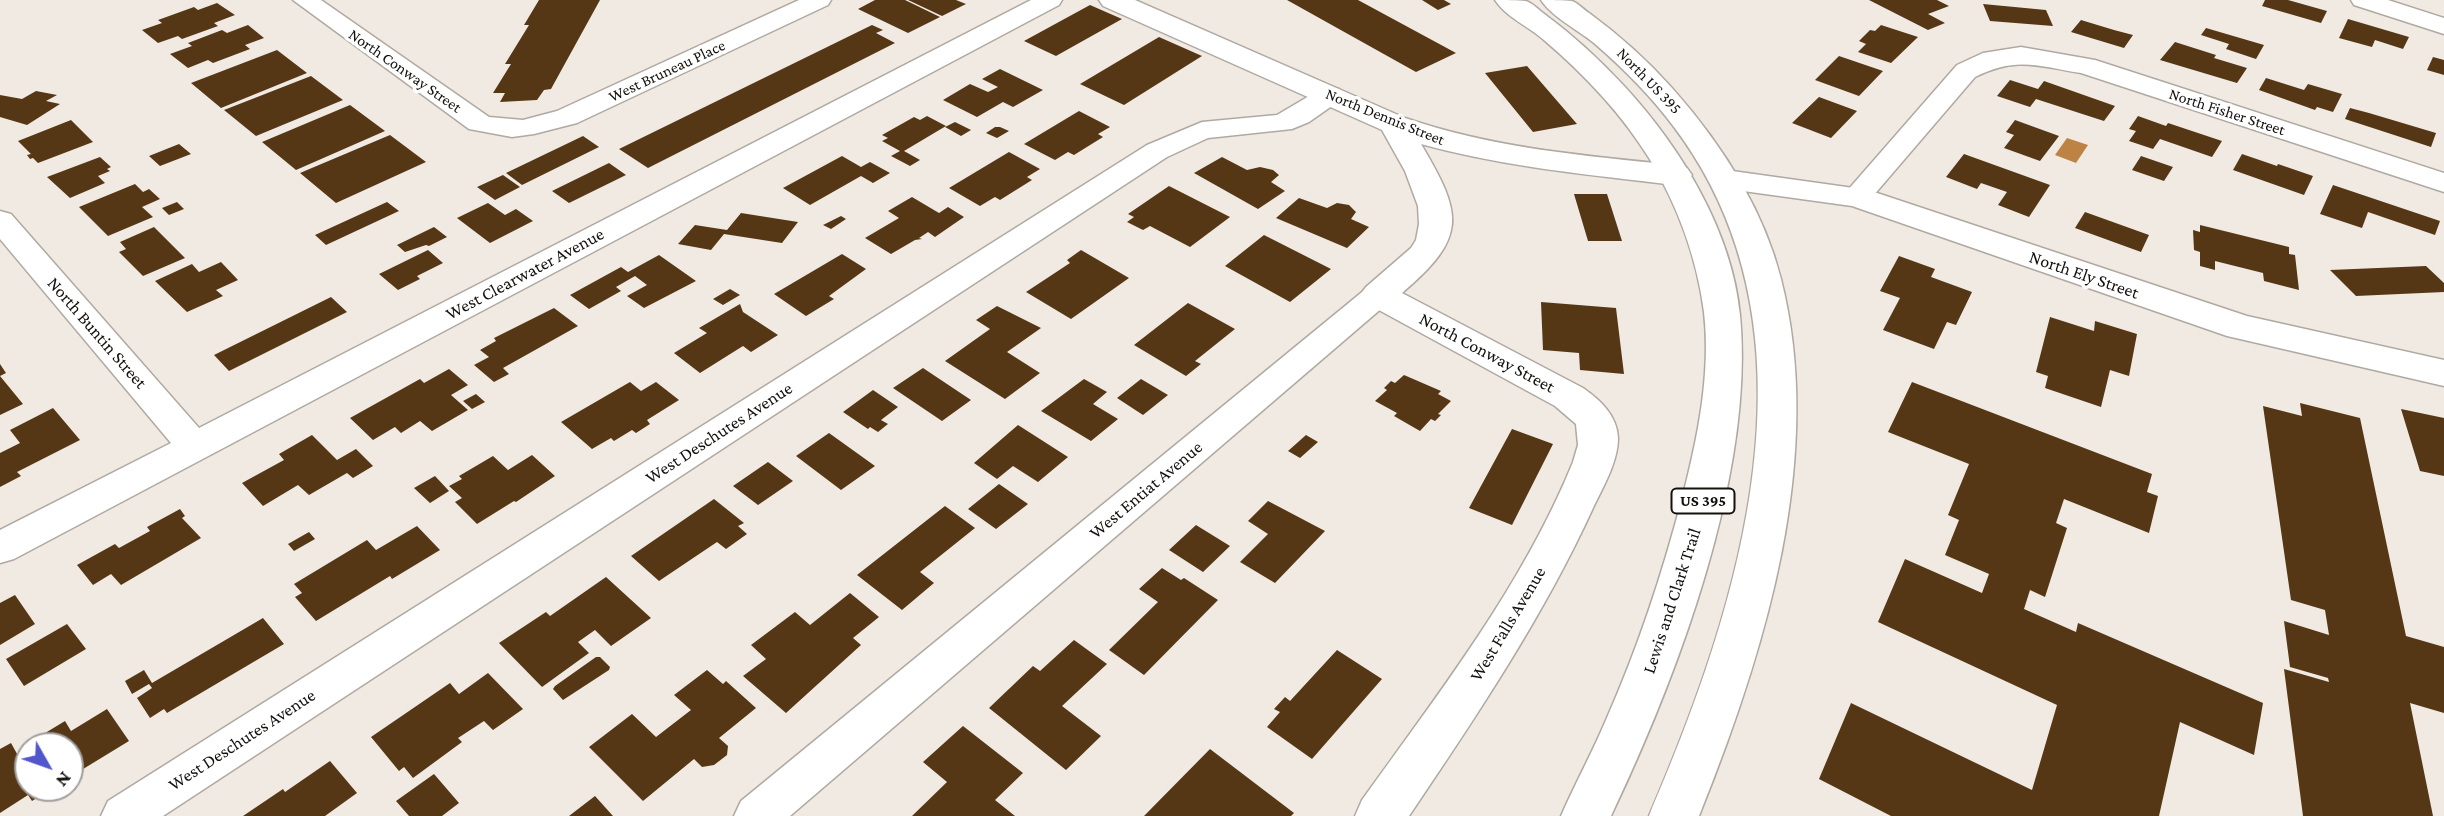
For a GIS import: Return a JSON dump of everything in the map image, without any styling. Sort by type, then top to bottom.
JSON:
[{"type":"main road","name":"North Dennis Street","points":[[1112,0],[1394,124],[1443,142],[1475,149],[1676,175]]},
{"type":"main road","name":"North US 395","points":[[1508,0],[1548,29],[1589,66],[1642,127],[1676,175]]},
{"type":"main road","name":"North US 395","points":[[1555,0],[1613,44],[1659,86],[1690,126],[1725,180]]},
{"type":"main road","name":"West Entiat Avenue","points":[[1378,295],[1424,254],[1437,230],[1432,200],[1394,124]]},
{"type":"main road","name":"Lewis and Clark Trail","points":[[1586,816],[1628,728],[1658,652],[1679,588],[1714,452],[1724,366],[1720,304],[1707,248],[1676,175]]},
{"type":"main road","name":"North Ely Street","points":[[1725,180],[1857,197],[2240,327],[2444,373]]},
{"type":"main road","points":[[1674,816],[1716,705],[1748,602],[1763,532],[1776,443],[1778,356],[1772,309],[1757,251],[1725,180]]},
{"type":"main road","name":"North Conway Street","points":[[1378,295],[1561,392],[1592,417]]},
{"type":"main road","name":"West Falls Avenue","points":[[1380,816],[1488,658],[1549,555],[1594,458],[1598,430],[1592,417]]},
{"type":"street","name":"North Conway Street","points":[[305,0],[479,122],[493,128],[511,130]]},
{"type":"street","name":"West Bruneau Place","points":[[511,130],[546,125],[567,117],[819,0]]},
{"type":"street","name":"West Clearwater Avenue","points":[[0,548],[1049,0]]},
{"type":"street","points":[[2363,0],[2444,26]]},
{"type":"street","name":"North Fisher Street","points":[[1857,197],[1966,71],[1992,58],[2006,56],[2059,59],[2086,66],[2444,183]]},
{"type":"street","name":"West Deschutes Avenue","points":[[124,816],[1165,147],[1202,130],[1282,123],[1299,116],[1330,95]]},
{"type":"street","name":"North Buntin Street","points":[[0,220],[11,251],[195,446]]},
{"type":"street","name":"West Entiat Avenue","points":[[757,816],[1378,295]]},
{"type":"shaded area","points":[[2067,138],[2088,145],[2076,163],[2055,155]]},
{"type":"building","points":[[539,0],[600,0],[551,89],[544,90],[537,100],[500,102],[505,93],[493,93],[511,64],[505,64],[529,25],[524,25]]},
{"type":"building","points":[[875,0],[905,0],[940,17],[908,33],[858,9]]},
{"type":"building","points":[[908,0],[956,0],[966,4],[942,16]]},
{"type":"building","points":[[1287,0],[1358,0],[1456,53],[1416,72]]},
{"type":"building","points":[[1422,0],[1444,0],[1451,4],[1438,10]]},
{"type":"building","points":[[1869,0],[1937,0],[1949,6],[1928,14],[1945,23],[1928,30]]},
{"type":"building","points":[[2265,0],[2288,0],[2327,11],[2321,23],[2262,6]]},
{"type":"building","points":[[217,3],[235,15],[214,23],[218,26],[182,39],[178,36],[158,43],[142,30],[162,23],[158,20],[194,7],[198,10]]},
{"type":"building","points":[[1983,4],[2046,10],[2053,26],[1990,21]]},
{"type":"building","points":[[1090,5],[1122,19],[1056,56],[1024,41]]},
{"type":"building","points":[[2348,19],[2409,37],[2403,49],[2375,40],[2372,47],[2339,38]]},
{"type":"building","points":[[2081,20],[2133,35],[2124,48],[2071,32]]},
{"type":"building","points":[[248,25],[264,38],[245,45],[250,49],[213,63],[208,60],[188,68],[170,54],[192,46],[188,43],[222,30],[227,33]]},
{"type":"building","points":[[872,25],[883,30],[876,33],[895,43],[648,168],[619,149]]},
{"type":"building","points":[[1881,25],[1918,37],[1891,63],[1858,52],[1866,44],[1859,41],[1870,30],[1875,31]]},
{"type":"building","points":[[2206,28],[2264,45],[2256,59],[2226,49],[2229,44],[2201,35]]},
{"type":"building","points":[[1159,37],[1202,56],[1124,105],[1080,84]]},
{"type":"building","points":[[2175,42],[2247,68],[2237,83],[2160,60]]},
{"type":"building","points":[[277,50],[307,73],[221,108],[191,83]]},
{"type":"building","points":[[1839,56],[1883,71],[1859,96],[1815,80]]},
{"type":"building","points":[[2433,57],[2444,60],[2444,75],[2427,70]]},
{"type":"building","points":[[1527,66],[1577,124],[1533,132],[1485,73]]},
{"type":"building","points":[[1000,69],[1043,90],[1013,107],[1003,102],[977,117],[943,100],[970,84],[988,92],[998,87],[982,79]]},
{"type":"building","points":[[311,76],[343,100],[256,136],[224,110]]},
{"type":"building","points":[[2266,78],[2304,90],[2308,84],[2342,94],[2333,112],[2317,107],[2315,110],[2259,90]]},
{"type":"building","points":[[2010,80],[2038,89],[2044,81],[2115,106],[2104,121],[2036,99],[2030,107],[1997,96]]},
{"type":"building","points":[[36,91],[57,95],[46,101],[60,104],[27,125],[0,117],[0,95],[22,99]]},
{"type":"building","points":[[1819,97],[1857,111],[1831,138],[1792,123]]},
{"type":"building","points":[[350,105],[385,131],[296,170],[262,142]]},
{"type":"building","points":[[2350,108],[2436,133],[2431,147],[2345,119]]},
{"type":"building","points":[[1079,111],[1110,127],[1098,134],[1103,137],[1074,155],[1068,152],[1055,160],[1024,144]]},
{"type":"building","points":[[927,116],[946,126],[904,151],[920,160],[910,166],[891,156],[900,151],[882,141],[888,138],[882,135],[914,117],[920,120]]},
{"type":"building","points":[[2138,116],[2222,141],[2212,157],[2160,139],[2153,149],[2129,141],[2136,131],[2129,129]]},
{"type":"building","points":[[71,120],[93,142],[38,163],[33,158],[30,159],[27,155],[31,154],[18,141]]},
{"type":"building","points":[[2015,120],[2059,136],[2040,161],[2004,148],[2014,135],[2006,132]]},
{"type":"building","points":[[955,122],[971,130],[961,136],[945,127]]},
{"type":"building","points":[[995,127],[1009,131],[997,138],[986,133]]},
{"type":"building","points":[[390,135],[426,162],[336,203],[300,173]]},
{"type":"building","points":[[583,136],[599,147],[522,185],[506,173]]},
{"type":"building","points":[[179,144],[191,154],[160,166],[149,156]]},
{"type":"building","points":[[1009,152],[1040,169],[1027,177],[1032,180],[1000,200],[995,197],[980,206],[949,188]]},
{"type":"building","points":[[1964,154],[2050,185],[2029,217],[1998,205],[2007,192],[1981,183],[1977,189],[1946,177]]},
{"type":"building","points":[[2242,154],[2313,176],[2304,195],[2233,170]]},
{"type":"building","points":[[842,156],[861,167],[870,162],[890,173],[873,183],[861,176],[810,205],[783,188]]},
{"type":"building","points":[[2141,156],[2173,167],[2164,181],[2132,170]]},
{"type":"building","points":[[100,157],[111,167],[107,169],[110,171],[98,176],[105,183],[70,198],[47,177]]},
{"type":"building","points":[[1222,157],[1247,170],[1260,167],[1273,170],[1279,175],[1271,182],[1285,191],[1258,209],[1194,173]]},
{"type":"building","points":[[609,163],[626,175],[569,203],[552,191]]},
{"type":"building","points":[[503,175],[520,187],[495,200],[477,187]]},
{"type":"building","points":[[135,184],[143,192],[149,189],[160,199],[142,207],[153,217],[108,236],[79,207]]},
{"type":"building","points":[[2333,185],[2440,221],[2435,235],[2368,212],[2362,228],[2320,214]]},
{"type":"building","points":[[1169,186],[1230,217],[1190,247],[1150,226],[1143,230],[1127,222],[1134,217],[1128,214]]},
{"type":"building","points":[[1574,194],[1607,194],[1622,241],[1588,241]]},
{"type":"building","points":[[912,197],[939,213],[948,207],[964,217],[935,237],[928,232],[919,238],[922,239],[915,240],[891,254],[865,238],[899,218],[888,211]]},
{"type":"building","points":[[1299,198],[1327,208],[1337,203],[1349,205],[1356,212],[1351,219],[1369,227],[1347,248],[1276,218]]},
{"type":"building","points":[[177,202],[184,209],[169,215],[162,208]]},
{"type":"building","points":[[387,202],[399,211],[326,245],[315,235]]},
{"type":"building","points":[[488,203],[505,215],[516,209],[533,221],[490,243],[457,218]]},
{"type":"building","points":[[2085,212],[2149,235],[2141,252],[2075,228]]},
{"type":"building","points":[[741,213],[798,222],[782,243],[724,234],[711,250],[678,244],[695,225],[727,230]]},
{"type":"building","points":[[841,216],[846,219],[831,229],[823,225]]},
{"type":"building","points":[[2200,225],[2289,247],[2289,254],[2295,255],[2299,290],[2264,281],[2263,273],[2215,261],[2215,270],[2200,266],[2200,252],[2194,250],[2193,230],[2200,232]]},
{"type":"building","points":[[154,227],[185,258],[143,276],[119,252],[126,249],[120,242]]},
{"type":"building","points":[[434,227],[447,237],[429,246],[405,252],[397,245]]},
{"type":"building","points":[[1264,235],[1331,269],[1290,302],[1225,266]]},
{"type":"building","points":[[428,250],[443,263],[417,276],[420,279],[398,290],[379,274]]},
{"type":"building","points":[[1081,250],[1129,278],[1071,319],[1026,292],[1070,263],[1067,260]]},
{"type":"building","points":[[842,254],[866,269],[829,296],[834,299],[806,316],[774,294]]},
{"type":"building","points":[[659,255],[696,281],[644,308],[627,296],[647,285],[635,276],[616,287],[621,291],[589,309],[570,295],[621,267],[628,272]]},
{"type":"building","points":[[1899,256],[1935,269],[1931,277],[1972,292],[1956,325],[1947,322],[1934,349],[1883,330],[1900,298],[1880,291]]},
{"type":"building","points":[[221,262],[238,280],[216,290],[223,296],[187,312],[155,281],[192,264],[199,272]]},
{"type":"building","points":[[2426,266],[2444,283],[2444,292],[2356,296],[2330,270]]},
{"type":"building","points":[[730,289],[740,295],[723,305],[713,299]]},
{"type":"building","points":[[331,297],[347,312],[229,371],[214,355]]},
{"type":"building","points":[[1541,302],[1616,308],[1624,374],[1580,370],[1579,353],[1543,350]]},
{"type":"building","points":[[1188,303],[1235,329],[1195,361],[1201,364],[1186,376],[1134,345]]},
{"type":"building","points":[[740,304],[743,312],[778,335],[751,352],[743,346],[700,373],[674,353],[707,333],[699,328]]},
{"type":"building","points":[[997,306],[1041,328],[1007,352],[1040,373],[1005,399],[945,361],[990,329],[976,320]]},
{"type":"building","points":[[554,308],[578,326],[503,368],[509,374],[494,382],[474,365],[489,357],[480,350],[496,341],[494,338]]},
{"type":"building","points":[[2050,317],[2094,331],[2095,321],[2137,334],[2129,376],[2110,370],[2101,407],[2045,388],[2048,376],[2036,372]]},
{"type":"building","points":[[0,364],[6,373],[0,376]]},
{"type":"building","points":[[923,368],[971,400],[942,421],[893,388]]},
{"type":"building","points":[[449,369],[468,385],[451,395],[468,410],[432,431],[420,421],[401,433],[395,427],[373,440],[350,418],[420,379],[424,383]]},
{"type":"building","points":[[1404,375],[1441,391],[1438,394],[1451,401],[1435,421],[1431,419],[1420,431],[1394,416],[1397,413],[1375,401],[1387,390],[1384,388],[1391,381],[1395,383]]},
{"type":"building","points":[[0,376],[23,404],[0,415]]},
{"type":"building","points":[[1084,379],[1107,392],[1093,404],[1118,419],[1091,441],[1041,411]]},
{"type":"building","points":[[1141,379],[1168,395],[1143,415],[1117,398]]},
{"type":"building","points":[[630,382],[641,391],[656,382],[679,400],[647,420],[650,424],[636,433],[632,430],[614,441],[611,438],[592,449],[561,422]]},
{"type":"building","points":[[1912,382],[2152,474],[2147,492],[2158,496],[2149,533],[2064,499],[2056,523],[2067,528],[2045,597],[2030,590],[2024,609],[2076,632],[2078,623],[2263,703],[2254,755],[2180,722],[2159,816],[1891,816],[1819,779],[1851,703],[2032,790],[2057,705],[1878,622],[1905,559],[1982,593],[1989,574],[1945,555],[1959,520],[1948,515],[1969,464],[1888,432]]},
{"type":"building","points":[[873,390],[898,407],[881,420],[888,424],[878,432],[870,427],[868,429],[843,412]]},
{"type":"building","points":[[476,394],[485,402],[472,409],[463,401]]},
{"type":"building","points":[[2300,403],[2360,418],[2406,636],[2444,647],[2444,713],[2410,703],[2433,816],[2303,816],[2284,669],[2329,682],[2328,678],[2290,667],[2284,621],[2329,635],[2325,610],[2291,600],[2263,406],[2302,416]]},
{"type":"building","points":[[53,408],[80,440],[17,472],[21,476],[0,487],[0,453],[20,443],[10,430]]},
{"type":"building","points":[[2401,409],[2444,418],[2444,476],[2420,471]]},
{"type":"building","points":[[1018,425],[1068,457],[1038,482],[1013,466],[997,479],[974,463]]},
{"type":"building","points":[[1512,429],[1553,444],[1512,525],[1469,508]]},
{"type":"building","points":[[829,433],[875,466],[841,490],[796,456]]},
{"type":"building","points":[[312,435],[337,460],[356,449],[373,466],[353,478],[347,473],[309,495],[298,485],[263,506],[242,483],[284,460],[279,454]]},
{"type":"building","points":[[1306,435],[1318,442],[1300,458],[1288,451]]},
{"type":"building","points":[[532,455],[555,476],[516,502],[477,524],[455,502],[462,498],[449,486],[462,479],[459,476],[493,456],[508,470]]},
{"type":"building","points":[[768,462],[793,481],[758,505],[733,486]]},
{"type":"building","points":[[435,476],[449,491],[430,503],[414,488]]},
{"type":"building","points":[[999,484],[1028,504],[996,529],[968,509]]},
{"type":"building","points":[[714,499],[744,523],[738,526],[747,534],[726,549],[717,542],[659,581],[631,556]]},
{"type":"building","points":[[1268,501],[1325,531],[1275,583],[1240,562],[1268,534],[1248,521]]},
{"type":"building","points":[[945,506],[975,528],[920,572],[934,583],[902,610],[857,575]]},
{"type":"building","points":[[180,509],[185,516],[182,518],[201,538],[121,585],[111,574],[93,585],[77,565],[115,544],[119,548],[150,531],[147,527]]},
{"type":"building","points":[[1196,525],[1230,546],[1203,572],[1169,550]]},
{"type":"building","points":[[417,526],[440,550],[392,579],[390,576],[316,621],[295,597],[302,593],[294,584],[367,540],[376,550]]},
{"type":"building","points":[[309,532],[315,539],[294,551],[288,544]]},
{"type":"building","points":[[1162,568],[1181,580],[1184,578],[1218,600],[1144,675],[1109,650],[1158,602],[1139,589]]},
{"type":"building","points":[[606,577],[651,618],[611,646],[595,630],[578,642],[589,653],[542,687],[499,643],[546,612],[550,616]]},
{"type":"building","points":[[850,593],[879,617],[853,638],[861,645],[786,713],[743,676],[766,659],[751,645],[795,612],[810,625]]},
{"type":"building","points":[[15,595],[35,624],[0,645],[0,603]]},
{"type":"building","points":[[263,618],[284,644],[167,713],[164,709],[150,718],[137,698],[152,688],[149,684],[132,694],[125,681],[144,670],[152,683]]},
{"type":"building","points":[[67,624],[86,649],[24,686],[6,659]]},
{"type":"building","points":[[1074,640],[1107,664],[1062,706],[1101,736],[1066,770],[989,708],[1033,666],[1040,671]]},
{"type":"building","points":[[1337,650],[1382,679],[1312,759],[1267,727],[1280,712],[1274,709],[1285,697],[1290,701]]},
{"type":"building","points":[[596,657],[600,657],[610,667],[609,670],[563,700],[553,689],[555,686]]},
{"type":"building","points":[[707,670],[723,684],[726,681],[756,708],[719,738],[728,746],[727,755],[714,765],[702,767],[694,759],[643,801],[589,747],[632,714],[656,737],[691,710],[674,695]]},
{"type":"building","points":[[488,673],[523,709],[493,730],[484,721],[458,738],[462,742],[413,778],[404,767],[399,771],[371,737],[450,683],[459,694]]},
{"type":"building","points":[[107,709],[129,741],[84,768],[84,732],[47,732],[65,721],[71,731]]},
{"type":"building","points":[[963,726],[1023,773],[995,800],[1015,816],[912,816],[947,782],[923,762]]},
{"type":"building","points":[[11,743],[14,748],[14,802],[17,802],[0,813],[0,749]]},
{"type":"building","points":[[1210,749],[1294,813],[1291,816],[1144,816]]},
{"type":"building","points":[[330,761],[357,793],[325,816],[243,816],[283,789],[285,792]]},
{"type":"building","points":[[434,774],[459,803],[442,816],[409,816],[396,801]]},
{"type":"building","points":[[595,796],[613,816],[569,816]]}]
